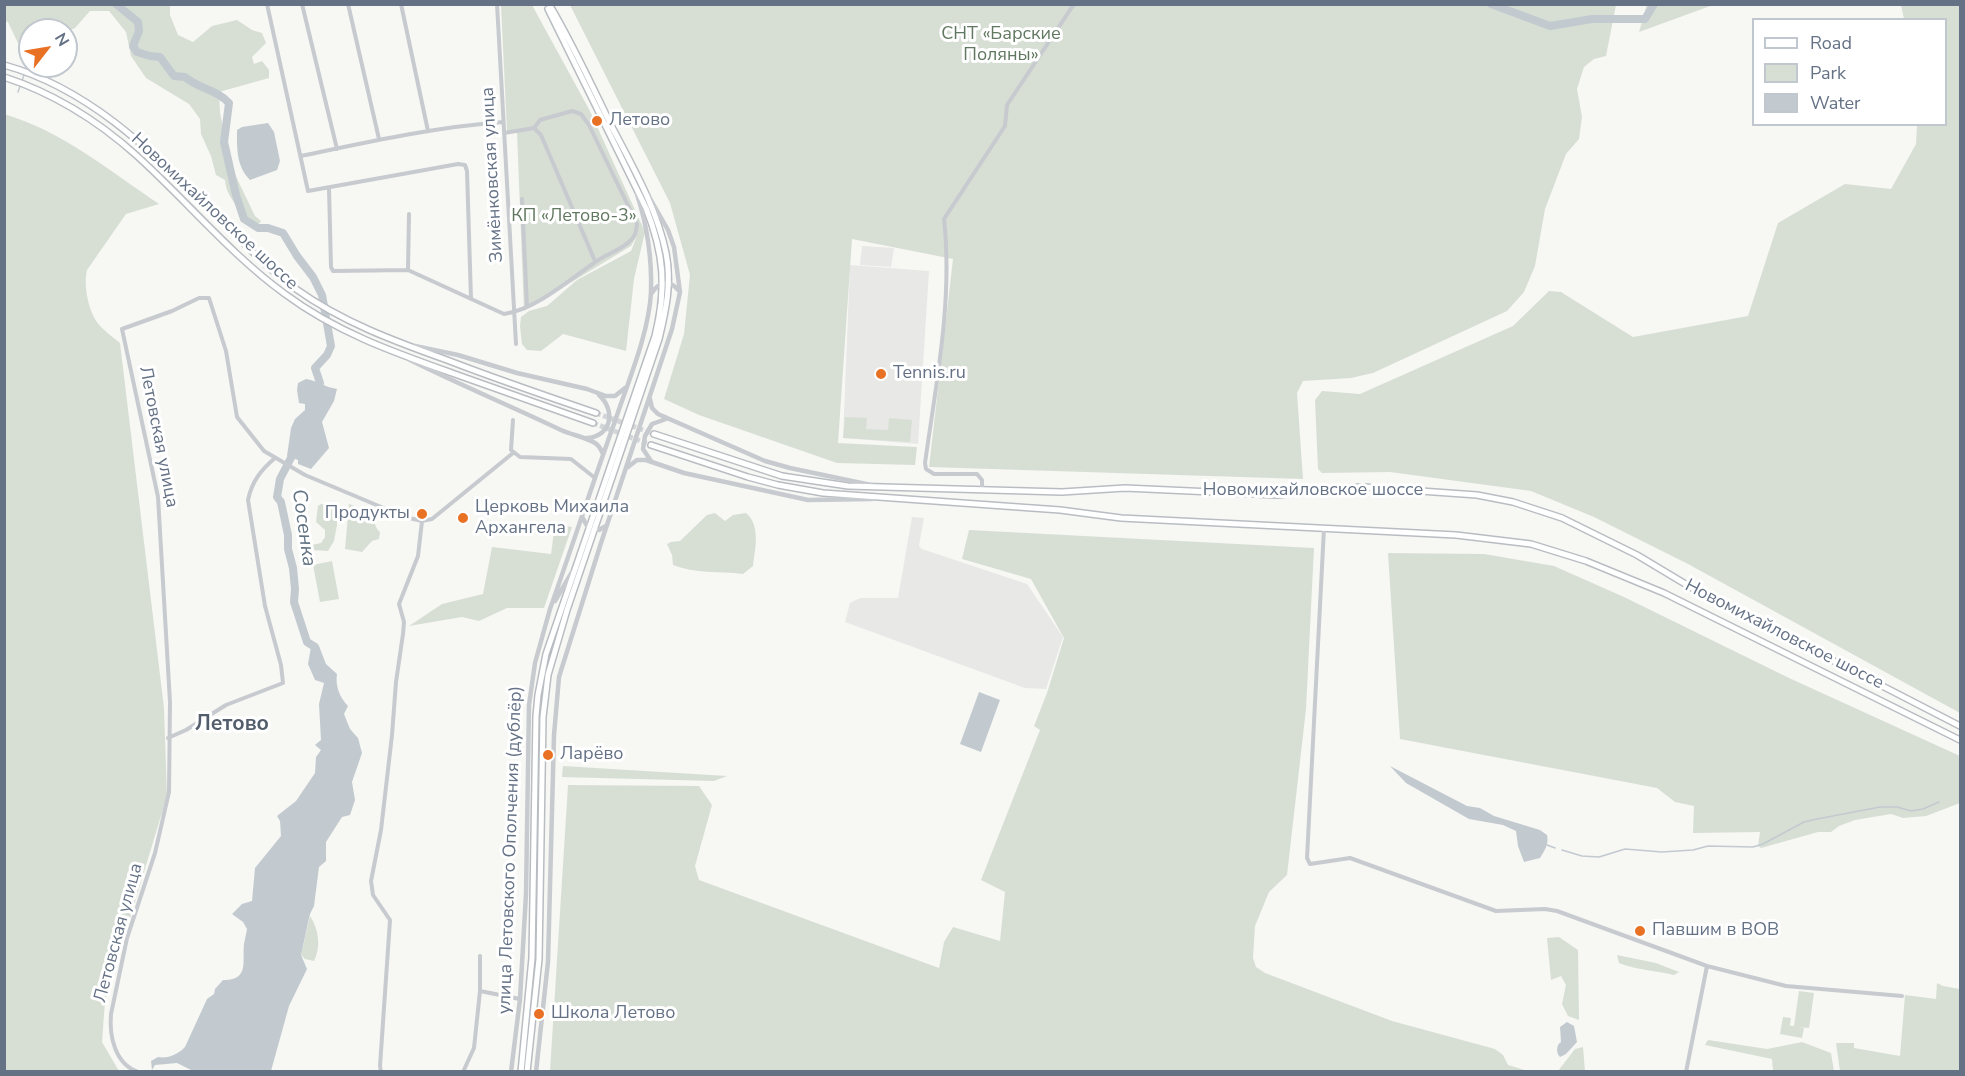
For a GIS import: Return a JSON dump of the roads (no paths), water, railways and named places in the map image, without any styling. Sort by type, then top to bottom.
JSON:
[{"type":"main road","points":[[548,4],[638,177],[660,229],[667,254],[666,283]]},
{"type":"main road","points":[[521,1071],[532,958],[538,695],[546,654],[659,339],[668,303],[655,231],[548,4]]},
{"type":"main road","name":"Новомихайловское шоссе","points":[[4,65],[73,94],[120,126],[148,149],[276,273],[316,303],[395,342],[596,413]]},
{"type":"main road","name":"Новомихайловское шоссе","points":[[4,77],[44,93],[92,120],[135,154],[229,247],[267,281],[320,318],[395,353],[593,423]]},
{"type":"main road","name":"Новомихайловское шоссе","points":[[654,434],[752,468],[824,484],[1062,492],[1125,488],[1277,495],[1364,487],[1457,493],[1513,502],[1562,518],[1637,555],[1692,588],[1960,726]]},
{"type":"main road","name":"Новомихайловское шоссе","points":[[651,444],[778,485],[823,493],[1069,510],[1121,518],[1495,538],[1531,544],[1560,552],[1664,593],[1960,740]]},
{"type":"main road","points":[[527,1071],[538,959],[544,697],[552,657],[591,530]]},
{"type":"street","points":[[267,4],[308,191],[458,164],[465,165],[471,300]]},
{"type":"street","points":[[302,4],[337,149]]},
{"type":"street","points":[[348,4],[379,139]]},
{"type":"street","points":[[401,4],[428,131]]},
{"type":"street","name":"Зимёнковская улица","points":[[497,4],[516,344]]},
{"type":"street","points":[[982,490],[982,480],[977,474],[934,474],[926,469],[925,464],[944,316],[946,237],[944,219],[1005,126],[1007,105],[1074,4]]},
{"type":"street","points":[[329,188],[331,267],[333,271],[408,270],[504,314],[513,313],[574,279],[595,261],[630,242],[636,234],[637,225],[589,125],[581,114],[572,111],[540,120],[534,128],[504,133]]},
{"type":"street","points":[[302,156],[379,139],[464,125],[503,122]]},
{"type":"street","points":[[534,128],[541,135],[595,261]]},
{"type":"street","name":"улица Летовского Ополчения (дублёр)","points":[[536,1071],[548,962],[554,735],[559,677],[606,526],[672,329],[680,292],[677,261],[668,230],[638,177]]},
{"type":"street","name":"улица Летовского Ополчения (дублёр)","points":[[512,1071],[520,999],[526,894],[529,705],[535,663],[550,609],[628,383],[644,331],[651,294],[647,231],[633,183]]},
{"type":"street","points":[[522,199],[527,306]]},
{"type":"street","points":[[408,270],[409,214]]},
{"type":"street","points":[[651,294],[657,285],[666,283],[676,286],[680,292]]},
{"type":"street","name":"Летовская улица","points":[[138,1071],[123,1062],[113,1045],[111,1014],[127,938],[155,853],[165,814],[169,792],[170,702],[158,497],[122,329],[172,311],[199,298],[209,298],[226,351],[237,417],[264,451],[300,472],[405,517],[422,521]]},
{"type":"street","points":[[395,342],[458,355],[611,397],[628,383]]},
{"type":"street","points":[[395,353],[460,386],[515,407],[565,432],[584,438],[597,445],[602,451],[602,457]]},
{"type":"street","points":[[584,438],[597,436],[608,422],[610,415],[608,404],[597,393]]},
{"type":"street","points":[[651,394],[651,404],[655,411],[744,453],[782,466],[883,487]]},
{"type":"street","points":[[653,463],[643,449],[645,436],[652,424],[663,419],[672,420]]},
{"type":"street","points":[[513,420],[511,450],[513,453],[520,457],[571,459],[595,478]]},
{"type":"street","points":[[381,1071],[390,920],[373,895],[371,881],[381,830],[396,682],[404,634],[404,622],[399,604],[418,556],[422,521],[432,519],[513,453]]},
{"type":"street","points":[[168,738],[186,730],[226,705],[283,683],[281,665],[265,606],[248,500],[251,486],[261,470],[275,458]]},
{"type":"street","points":[[626,469],[637,460],[684,473],[808,500],[881,498]]},
{"type":"street","points":[[582,517],[584,525],[591,530],[599,530],[606,526]]},
{"type":"street","points":[[1324,528],[1307,858],[1310,864],[1350,858],[1496,911],[1545,909],[1557,911],[1707,966],[1786,986],[1902,996]]},
{"type":"street","points":[[550,609],[577,565]]},
{"type":"street","points":[[463,1071],[474,1048],[480,991],[480,956]]},
{"type":"street","points":[[1686,1071],[1707,966]]},
{"type":"street","points":[[480,991],[520,999]]},
{"type":"water","points":[[268,123],[274,132],[280,161],[277,170],[250,180],[240,163],[237,150],[237,130],[242,127]]},
{"type":"water","points":[[306,379],[337,389],[334,401],[322,422],[329,448],[311,469],[287,456],[291,428],[295,419],[305,410],[305,404],[299,403],[298,383]]},
{"type":"water","points":[[319,646],[326,664],[337,674],[339,691],[348,706],[344,714],[350,729],[358,738],[362,753],[352,782],[355,800],[350,815],[342,817],[326,842],[326,861],[319,867],[314,906],[310,914],[301,955],[307,969],[289,1006],[271,1071],[193,1071],[177,1063],[155,1065],[152,1070],[151,1061],[158,1057],[173,1055],[185,1047],[207,999],[214,994],[215,989],[223,980],[237,977],[243,968],[247,929],[243,922],[232,914],[242,904],[252,901],[255,868],[281,836],[280,821],[277,816],[296,801],[315,773],[316,757],[321,750],[315,745],[321,740],[319,704],[324,683],[315,680],[308,664],[311,647]]},
{"type":"water","points":[[979,692],[1000,700],[981,752],[960,744]]},
{"type":"water","points":[[1390,766],[1467,806],[1480,808],[1494,816],[1540,830],[1547,835],[1547,844],[1540,858],[1524,862],[1518,846],[1516,831],[1503,825],[1469,819],[1406,783]]},
{"type":"water","points":[[1567,1022],[1574,1026],[1577,1042],[1560,1057],[1557,1049],[1561,1042],[1560,1027]]},
{"type":"waterway","name":"Сосенка","points":[[116,4],[138,22],[139,31],[133,46],[137,52],[160,57],[174,76],[185,77],[219,95],[229,103],[224,142],[244,219],[258,228],[268,228],[283,233],[313,277],[322,295],[331,346],[327,355],[315,368],[320,383],[317,391]]},
{"type":"waterway","name":"Сосенка","points":[[1491,4],[1550,26],[1592,19],[1645,19],[1654,4]]},
{"type":"waterway","points":[[18,92],[23,78]]},
{"type":"waterway","name":"Сосенка","points":[[295,450],[280,479],[277,497],[281,502],[288,535],[295,589],[294,602],[307,642],[315,647],[317,655]]},
{"type":"waterway","points":[[1562,850],[1582,856],[1599,857],[1625,849],[1662,852],[1693,850],[1708,846],[1753,847],[1804,822],[1880,807],[1897,807],[1911,811],[1939,802]]},
{"type":"waterway","points":[[1547,845],[1555,848]]},
{"type":"tunnel","points":[[596,413],[654,434]]},
{"type":"tunnel","points":[[593,423],[651,445]]},
{"type":"place","name":"Летово","points":[[597,121]]},
{"type":"place","name":"Tennis.ru","points":[[881,374]]},
{"type":"place","name":"Продукты","points":[[422,514]]},
{"type":"place","name":"Церковь Михаила Архангела","points":[[463,518]]},
{"type":"place","name":"Ларёво","points":[[548,755]]},
{"type":"place","name":"Павшим в ВОВ","points":[[1640,931]]},
{"type":"place","name":"Школа Летово","points":[[539,1014]]},
{"type":"district","name":"Летово","points":[[232,725]]},
{"type":"park label","name":"СНТ «Барские Поляны»","points":[[1001,45]]},
{"type":"park label","name":"КП «Летово-3»","points":[[574,217]]}]
